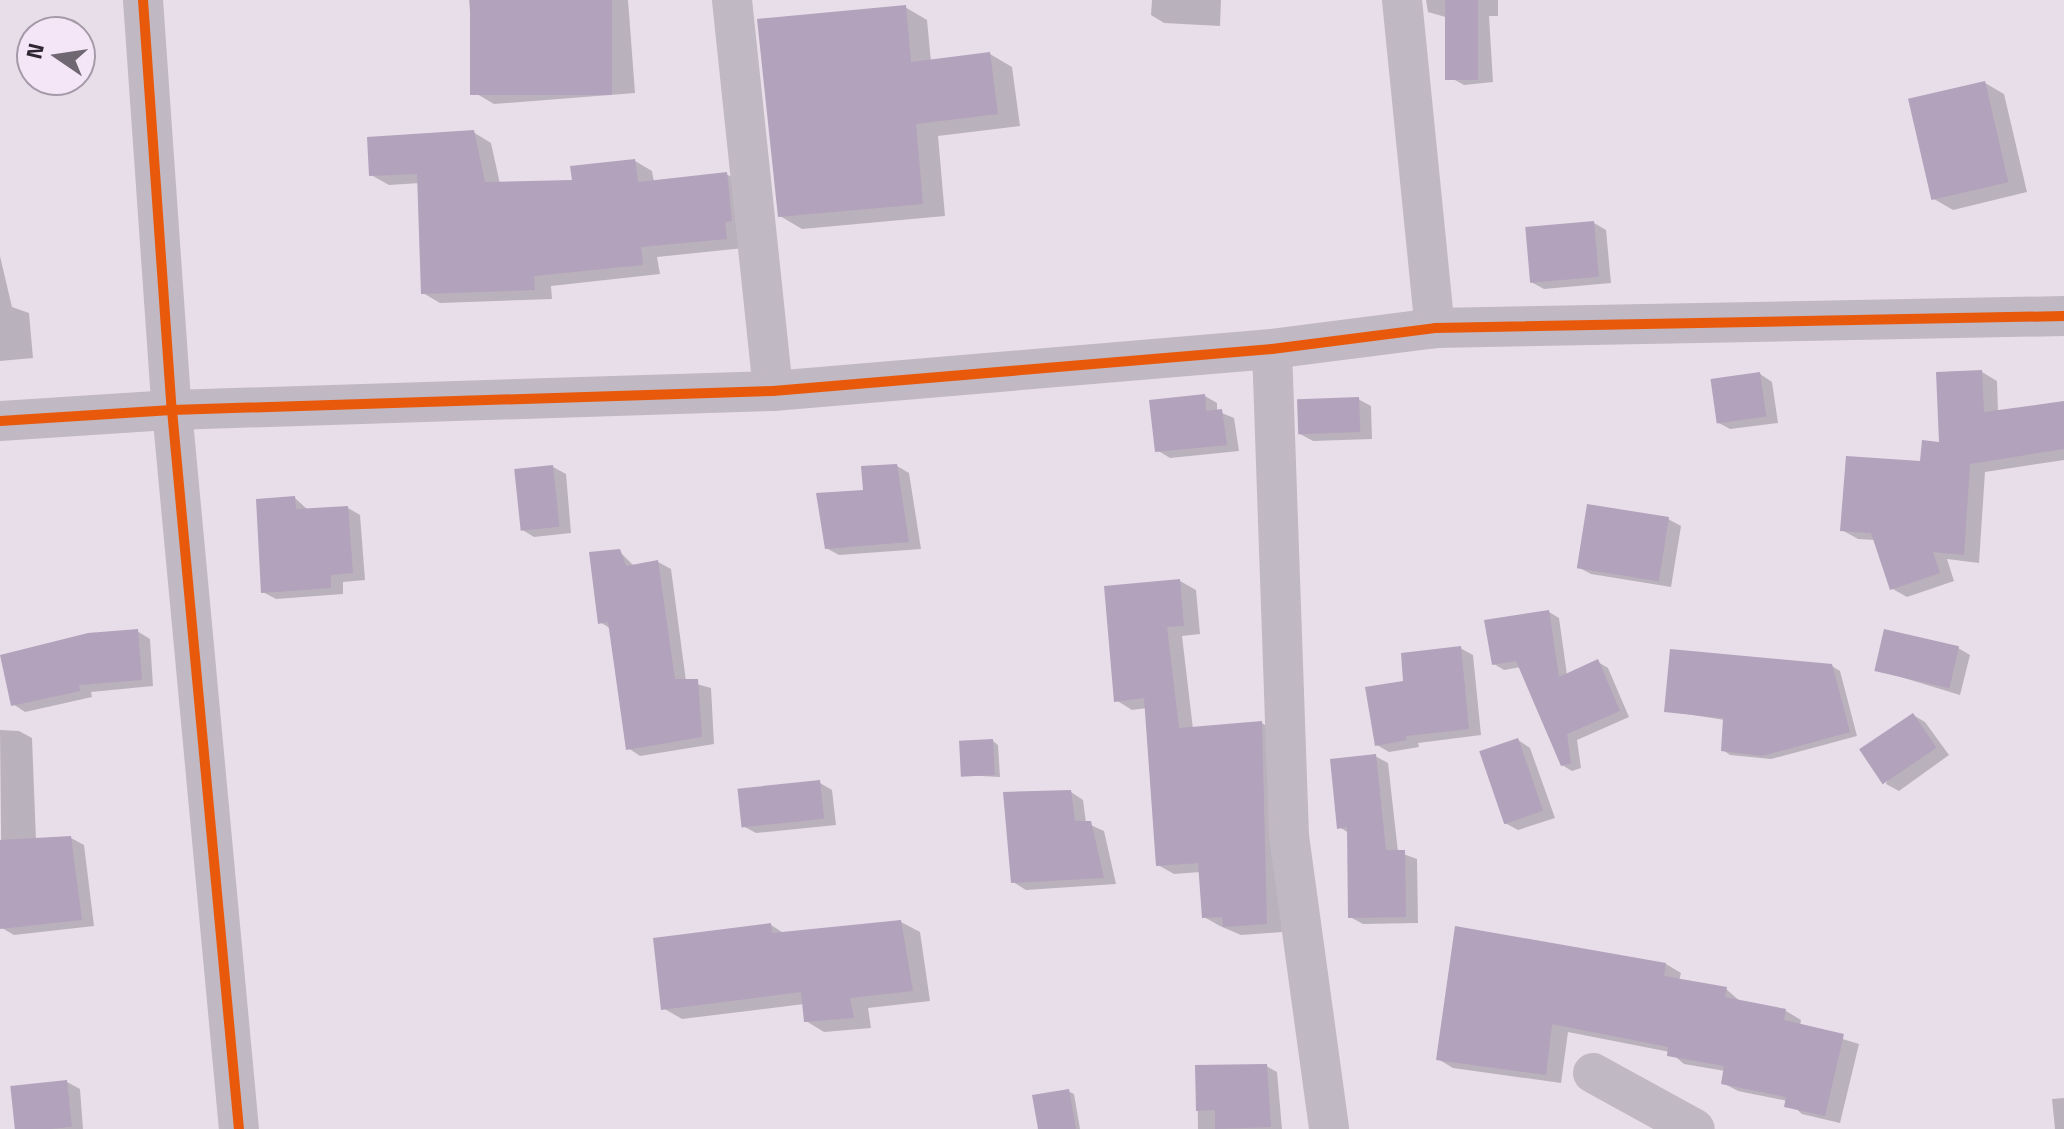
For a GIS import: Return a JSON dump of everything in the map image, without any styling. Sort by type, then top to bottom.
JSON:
[{"type":"street","points":[[143,0],[172,410],[239,1129]]},
{"type":"street","points":[[732,0],[773,391]]},
{"type":"street","points":[[1402,0],[1435,328]]},
{"type":"street","points":[[0,421],[172,410],[773,391],[1272,349],[1435,328],[2064,316]]},
{"type":"street","points":[[1272,349],[1289,836],[1329,1129]]},
{"type":"street","points":[[1593,1073],[1695,1129]]},
{"type":"building","points":[[470,0],[612,0],[612,95],[470,95]]},
{"type":"building","points":[[1445,0],[1478,0],[1478,80],[1445,80]]},
{"type":"building","points":[[906,5],[911,62],[990,52],[998,114],[916,124],[923,204],[778,217],[757,19]]},
{"type":"building","points":[[1985,81],[2008,182],[1931,200],[1908,99]]},
{"type":"building","points":[[474,130],[485,182],[572,180],[570,166],[635,159],[638,182],[727,172],[732,221],[725,222],[727,239],[641,247],[643,265],[534,276],[535,290],[421,294],[417,174],[369,176],[367,137]]},
{"type":"building","points":[[1594,221],[1599,277],[1530,283],[1525,227]]},
{"type":"building","points":[[1982,370],[1984,412],[2064,401],[2064,449],[1970,464],[1964,555],[1933,552],[1940,573],[1890,590],[1871,533],[1840,531],[1846,456],[1920,461],[1922,440],[1939,442],[1936,372]]},
{"type":"building","points":[[1760,372],[1766,417],[1717,424],[1710,379]]},
{"type":"building","points":[[1205,394],[1206,411],[1222,409],[1227,445],[1155,452],[1149,400]]},
{"type":"building","points":[[1359,397],[1360,432],[1298,434],[1297,399]]},
{"type":"building","points":[[897,464],[909,542],[825,549],[816,493],[863,490],[861,466]]},
{"type":"building","points":[[553,465],[559,527],[521,531],[514,469]]},
{"type":"building","points":[[295,496],[296,509],[348,506],[353,573],[331,575],[331,588],[261,593],[256,499]]},
{"type":"building","points":[[1587,504],[1669,517],[1659,581],[1577,568]]},
{"type":"building","points":[[620,549],[626,566],[658,560],[675,679],[698,679],[702,737],[626,750],[608,622],[598,624],[589,552]]},
{"type":"building","points":[[1180,579],[1184,626],[1167,627],[1179,728],[1262,721],[1267,924],[1223,927],[1222,917],[1202,918],[1198,863],[1156,866],[1144,698],[1114,702],[1104,586]]},
{"type":"building","points":[[1549,610],[1559,677],[1598,659],[1620,711],[1567,734],[1571,763],[1561,766],[1516,661],[1492,665],[1484,620]]},
{"type":"building","points":[[138,629],[142,680],[79,685],[80,691],[11,706],[0,655],[88,633]]},
{"type":"building","points":[[1884,629],[1959,646],[1949,688],[1874,671]]},
{"type":"building","points":[[1461,646],[1469,729],[1406,736],[1407,740],[1375,746],[1365,687],[1403,681],[1401,653]]},
{"type":"building","points":[[1670,649],[1832,664],[1850,732],[1762,756],[1721,751],[1723,718],[1664,712]]},
{"type":"building","points":[[1913,713],[1936,748],[1883,784],[1859,749]]},
{"type":"building","points":[[1518,738],[1543,811],[1504,824],[1479,751]]},
{"type":"building","points":[[993,739],[995,775],[961,777],[959,741]]},
{"type":"building","points":[[1376,754],[1386,850],[1405,850],[1406,917],[1348,918],[1347,827],[1337,829],[1330,759]]},
{"type":"building","points":[[820,780],[824,819],[742,827],[737,789]]},
{"type":"building","points":[[1071,790],[1075,821],[1091,821],[1104,878],[1011,883],[1003,792]]},
{"type":"building","points":[[71,836],[82,920],[0,929],[0,840]]},
{"type":"building","points":[[901,920],[913,991],[850,998],[854,1018],[804,1022],[801,992],[661,1010],[653,938],[771,923],[772,933]]},
{"type":"building","points":[[1455,926],[1666,963],[1664,976],[1727,987],[1725,997],[1786,1009],[1784,1020],[1844,1034],[1825,1116],[1784,1107],[1786,1097],[1721,1084],[1724,1066],[1667,1056],[1668,1047],[1552,1024],[1546,1075],[1436,1060]]},
{"type":"building","points":[[1267,1064],[1271,1127],[1215,1129],[1215,1110],[1196,1111],[1195,1065]]},
{"type":"building","points":[[67,1080],[72,1127],[15,1129],[10,1086]]},
{"type":"building","points":[[1069,1089],[1076,1129],[1038,1129],[1032,1095]]},
{"type":"cycle path","points":[[143,0],[172,410],[239,1129]]},
{"type":"cycle path","points":[[0,421],[172,410],[773,391],[1272,349],[1435,328],[2064,316]]}]
